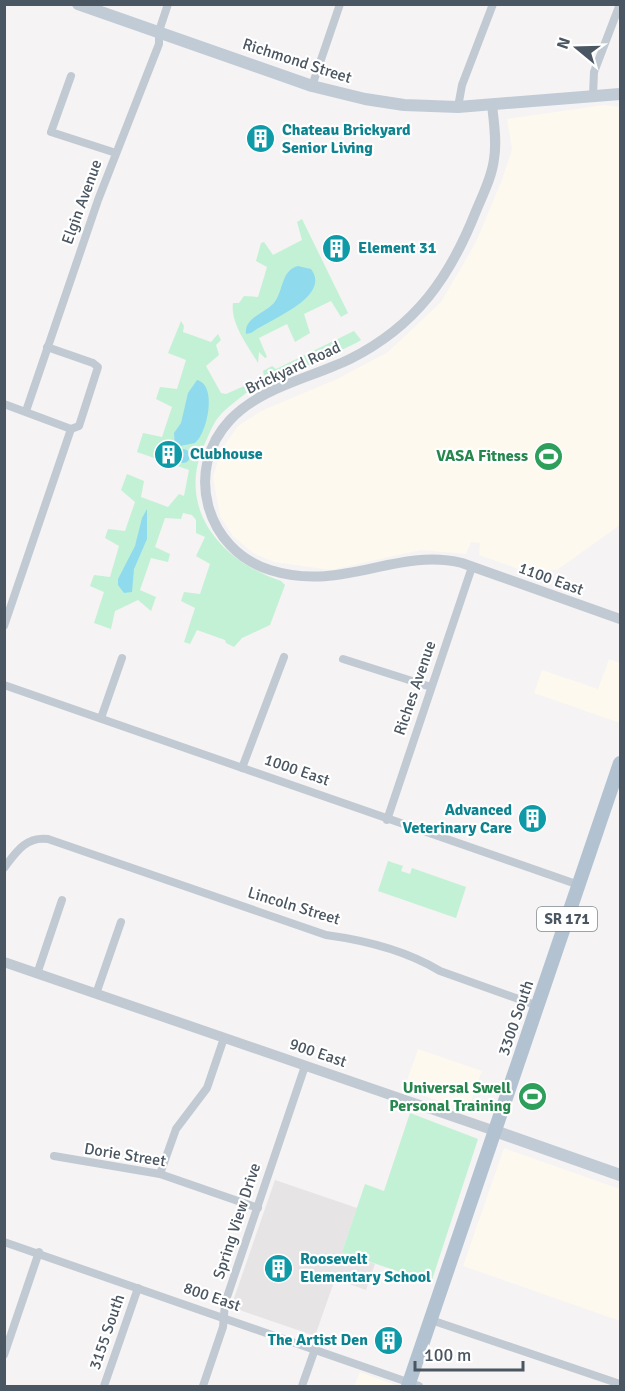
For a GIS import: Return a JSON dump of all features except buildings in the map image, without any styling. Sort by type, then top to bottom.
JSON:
[{"type":"main road","name":"Richmond Street","points":[[78,4],[312,86],[404,105],[458,107],[621,94]]},
{"type":"main road","name":"3300 South","points":[[412,1385],[431,1320],[621,763]]},
{"type":"main road","name":"900 East","points":[[495,1131],[621,1175]]},
{"type":"street","name":"Elgin Avenue","points":[[26,411],[116,153],[159,44],[159,32],[168,4]]},
{"type":"street","points":[[312,86],[340,4]]},
{"type":"street","points":[[458,107],[462,85],[493,4]]},
{"type":"street","points":[[593,95],[594,72],[620,4]]},
{"type":"street","points":[[71,76],[51,132],[116,153]]},
{"type":"street","name":"Brickyard Road","points":[[472,567],[451,560],[430,558],[325,578],[291,575],[266,569],[235,551],[219,532],[208,511],[205,475],[215,442],[238,413],[261,397],[351,358],[378,343],[407,320],[436,289],[463,244],[490,176],[496,147],[492,105]]},
{"type":"street","points":[[4,404],[71,429],[79,426],[98,367],[93,363],[47,347]]},
{"type":"street","points":[[4,626],[71,429]]},
{"type":"street","name":"1100 East","points":[[472,567],[621,619]]},
{"type":"street","name":"Riches Avenue","points":[[387,820],[472,567]]},
{"type":"street","points":[[242,768],[284,657]]},
{"type":"street","points":[[101,718],[122,658]]},
{"type":"street","points":[[344,659],[431,687]]},
{"type":"street","name":"1000 East","points":[[4,685],[375,812],[387,820],[579,885]]},
{"type":"street","name":"Lincoln Street","points":[[4,868],[20,846],[40,838],[326,934],[367,943],[538,1006]]},
{"type":"street","points":[[37,974],[62,900]]},
{"type":"street","points":[[96,994],[121,922]]},
{"type":"street","name":"900 East","points":[[4,962],[495,1131]]},
{"type":"street","points":[[159,1174],[176,1129],[207,1088],[224,1038]]},
{"type":"street","name":"Spring View Drive","points":[[203,1386],[223,1328],[225,1303],[305,1066]]},
{"type":"street","name":"Dorie Street","points":[[54,1156],[159,1174],[258,1208]]},
{"type":"street","name":"800 East","points":[[4,1242],[39,1252],[412,1385]]},
{"type":"street","points":[[4,1355],[39,1252]]},
{"type":"street","name":"3155 South","points":[[104,1386],[138,1288]]},
{"type":"street","points":[[431,1320],[621,1384]]},
{"type":"street","points":[[302,1386],[315,1349]]},
{"type":"shaded area","points":[[604,105],[620,107],[620,525],[557,570],[527,572],[479,555],[480,543],[471,542],[466,554],[421,550],[331,570],[274,562],[253,553],[233,536],[220,516],[213,477],[221,450],[238,426],[261,411],[337,379],[388,352],[441,302],[475,244],[502,180],[512,149],[507,119]]},
{"type":"shaded area","points":[[609,659],[620,663],[620,723],[534,693],[542,670],[598,689]]},
{"type":"shaded area","points":[[418,1049],[482,1071],[468,1111],[404,1089]]},
{"type":"shaded area","points":[[504,1148],[620,1189],[620,1321],[463,1266]]},
{"type":"shaded area","points":[[275,1180],[357,1208],[342,1252],[375,1264],[366,1290],[335,1279],[315,1336],[231,1307]]},
{"type":"shaded area","points":[[360,1372],[393,1384],[395,1386],[354,1386]]},
{"type":"green space","points":[[302,219],[348,313],[341,317],[331,301],[304,314],[310,333],[295,342],[287,324],[259,338],[267,357],[265,358],[259,352],[258,363],[237,326],[233,303],[239,303],[244,296],[258,297],[267,267],[256,261],[261,243],[264,242],[273,255],[302,240],[297,222]]},
{"type":"green space","points":[[181,321],[184,326],[183,332],[211,342],[218,334],[221,340],[216,345],[219,355],[206,366],[221,393],[226,394],[251,383],[254,387],[219,416],[214,423],[198,465],[196,488],[200,509],[209,528],[222,545],[239,560],[285,585],[270,625],[242,638],[234,647],[225,640],[197,630],[190,644],[184,642],[195,608],[181,601],[184,592],[200,594],[210,564],[196,556],[205,537],[196,533],[196,520],[192,515],[183,513],[181,519],[165,518],[155,547],[170,554],[168,562],[151,558],[140,590],[156,597],[151,611],[138,600],[115,611],[111,629],[94,623],[104,592],[90,586],[94,575],[110,577],[119,546],[105,538],[108,529],[125,531],[135,502],[121,490],[127,474],[144,481],[141,497],[168,507],[179,494],[184,496],[189,470],[137,452],[143,433],[162,437],[172,407],[156,399],[160,387],[177,389],[186,360],[168,353]]},
{"type":"green space","points":[[354,331],[361,340],[356,343],[270,381],[264,376],[263,371],[272,366],[276,369]]},
{"type":"green space","points":[[388,861],[403,866],[401,871],[410,874],[412,868],[466,887],[456,918],[378,891]]},
{"type":"green space","points":[[410,1113],[478,1139],[431,1283],[342,1252],[365,1184],[384,1191]]},
{"type":"water","points":[[298,266],[311,269],[315,279],[313,289],[296,306],[246,334],[251,320],[273,304],[288,272]]},
{"type":"water","points":[[197,380],[203,384],[209,400],[203,430],[195,443],[175,447],[174,433],[181,423],[188,393]]},
{"type":"water","points":[[180,449],[186,449],[190,456],[186,463],[180,463],[176,459],[176,453]]},
{"type":"water","points":[[147,509],[147,539],[134,569],[132,592],[124,593],[118,585],[118,579],[135,546],[142,518]]},
{"type":"place","name":"Chateau Brickyard Senior Living","points":[[261,139]]},
{"type":"place","name":"Element 31","points":[[337,248]]},
{"type":"place","name":"Clubhouse","points":[[169,454]]},
{"type":"place","name":"VASA Fitness","points":[[549,456]]},
{"type":"place","name":"Advanced Veterinary Care","points":[[533,819]]},
{"type":"place","name":"Universal Swell Personal Training","points":[[532,1097]]},
{"type":"place","name":"Roosevelt Elementary School","points":[[279,1268]]},
{"type":"place","name":"The Artist Den","points":[[389,1340]]}]
